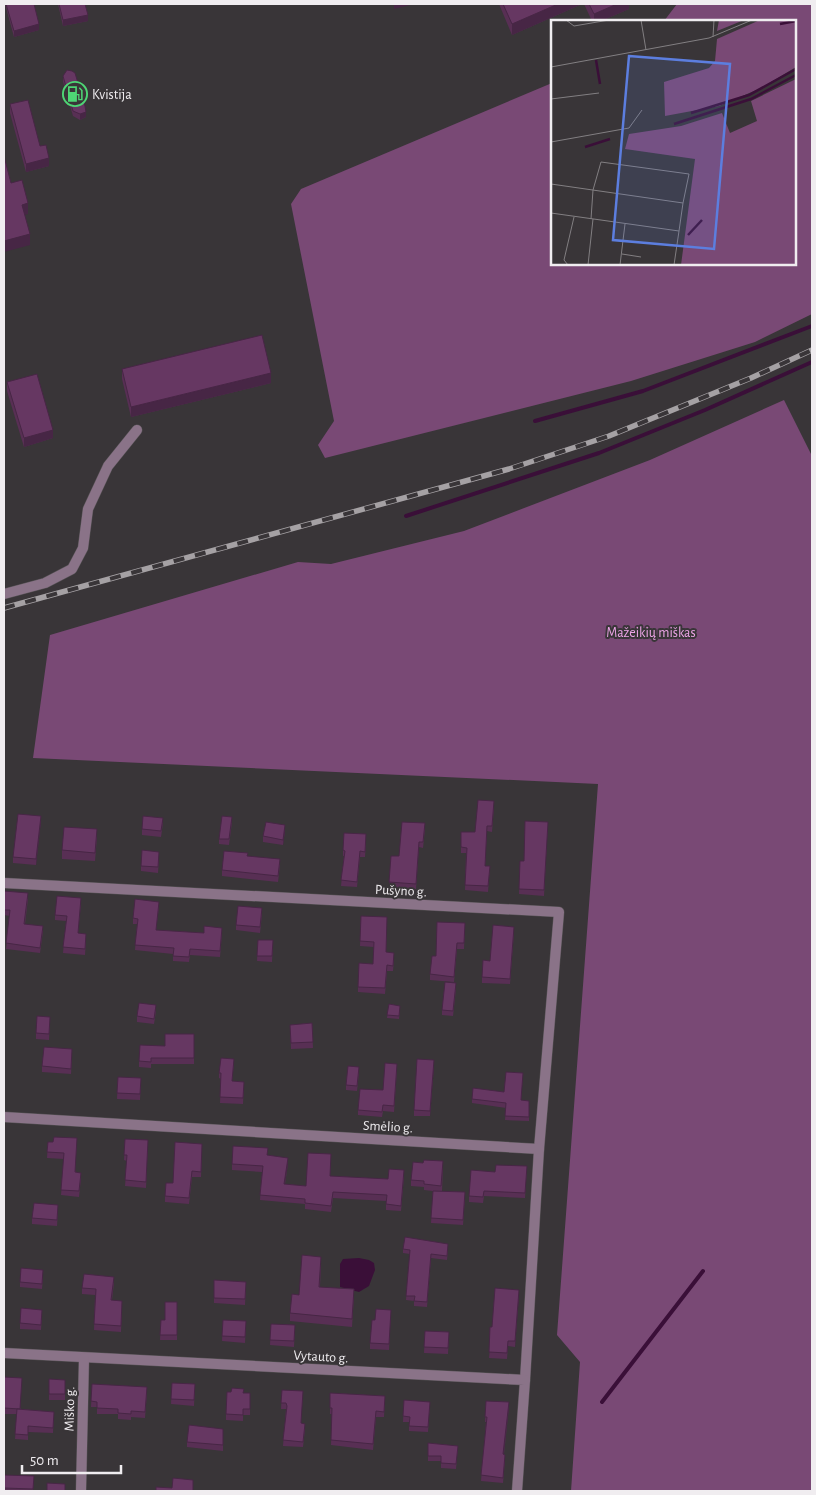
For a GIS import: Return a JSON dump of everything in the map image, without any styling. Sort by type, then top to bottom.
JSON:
[{"type":"street","points":[[4,594],[45,583],[72,569],[83,548],[88,509],[108,466],[137,430]]},
{"type":"street","name":"Pušyno g.","points":[[4,883],[559,912],[539,1149]]},
{"type":"street","name":"Smėlio g.","points":[[4,1116],[539,1149]]},
{"type":"street","points":[[517,1491],[539,1149]]},
{"type":"street","name":"Vytauto g.","points":[[4,1353],[525,1380]]},
{"type":"street","name":"Miško g.","points":[[81,1491],[84,1358]]},
{"type":"green space","points":[[677,4],[812,4],[812,314],[755,342],[631,381],[325,458],[318,445],[334,421],[291,204],[301,189],[551,83],[551,265],[796,265],[796,20],[665,20]]},
{"type":"green space","name":"Mažeikių miškas","points":[[784,400],[812,456],[812,1491],[571,1491],[580,1362],[557,1335],[598,784],[33,758],[50,635],[298,562],[331,564],[464,531],[650,460]]},
{"type":"shaded area","points":[[359,1258],[374,1263],[375,1270],[369,1286],[359,1292],[340,1287],[340,1264],[343,1259]]},
{"type":"building","points":[[6,4],[34,4],[39,24],[14,31]]},
{"type":"building","points":[[59,4],[85,4],[88,15],[63,20]]},
{"type":"building","points":[[503,4],[558,4],[512,24]]},
{"type":"building","points":[[589,4],[617,4],[594,14]]},
{"type":"building","points":[[67,70],[75,73],[86,112],[80,114],[73,111],[63,76]]},
{"type":"building","points":[[28,100],[40,146],[46,145],[49,158],[26,164],[10,104]]},
{"type":"building","points":[[4,156],[11,183],[22,180],[28,203],[22,205],[30,234],[4,241]]},
{"type":"building","points":[[262,335],[271,373],[131,407],[122,369]]},
{"type":"building","points":[[37,374],[53,430],[24,438],[7,382]]},
{"type":"building","points":[[478,800],[494,801],[492,826],[487,826],[485,866],[490,866],[488,886],[465,885],[467,848],[461,847],[461,832],[475,832]]},
{"type":"building","points":[[18,814],[41,816],[36,859],[13,857]]},
{"type":"building","points":[[143,816],[163,818],[161,831],[142,829]]},
{"type":"building","points":[[222,816],[232,817],[229,839],[219,839]]},
{"type":"building","points":[[525,821],[548,822],[544,890],[519,889],[520,861],[524,861]]},
{"type":"building","points":[[266,822],[285,825],[283,840],[263,836]]},
{"type":"building","points":[[402,822],[425,823],[423,842],[419,842],[416,884],[389,882],[391,856],[399,856]]},
{"type":"building","points":[[64,827],[97,829],[95,853],[62,850]]},
{"type":"building","points":[[344,833],[366,834],[365,852],[360,851],[357,882],[341,880],[345,851],[343,850]]},
{"type":"building","points":[[142,850],[159,852],[158,867],[141,866]]},
{"type":"building","points":[[224,851],[248,853],[247,856],[280,859],[278,876],[222,870]]},
{"type":"building","points":[[4,891],[28,893],[24,924],[43,926],[40,948],[6,943],[10,910],[4,910]]},
{"type":"building","points":[[57,896],[81,898],[78,933],[86,934],[85,949],[63,947],[67,916],[55,915]]},
{"type":"building","points":[[135,899],[159,902],[156,930],[204,933],[204,926],[222,928],[220,951],[190,949],[189,957],[173,956],[174,948],[135,945],[138,919],[133,918]]},
{"type":"building","points":[[238,906],[262,908],[260,927],[236,925]]},
{"type":"building","points":[[361,916],[387,917],[386,952],[394,953],[393,966],[387,965],[385,988],[358,987],[359,963],[373,964],[374,942],[360,941]]},
{"type":"building","points":[[437,922],[465,923],[464,943],[457,943],[454,977],[430,974],[432,956],[436,956]]},
{"type":"building","points":[[493,925],[514,927],[510,979],[482,977],[483,960],[490,961]]},
{"type":"building","points":[[258,940],[273,940],[272,956],[257,956]]},
{"type":"building","points":[[445,982],[456,983],[453,1011],[442,1010]]},
{"type":"building","points":[[139,1003],[156,1005],[154,1019],[137,1016]]},
{"type":"building","points":[[389,1004],[400,1006],[399,1016],[387,1015]]},
{"type":"building","points":[[37,1016],[50,1017],[49,1034],[36,1033]]},
{"type":"building","points":[[312,1023],[313,1042],[291,1043],[290,1025]]},
{"type":"building","points":[[165,1034],[194,1034],[194,1058],[151,1058],[151,1062],[139,1061],[140,1045],[165,1046]]},
{"type":"building","points":[[44,1047],[72,1049],[71,1069],[42,1066]]},
{"type":"building","points":[[221,1058],[234,1059],[232,1081],[244,1082],[243,1098],[220,1097],[221,1073],[219,1073]]},
{"type":"building","points":[[417,1059],[434,1060],[430,1111],[414,1110]]},
{"type":"building","points":[[385,1063],[397,1064],[394,1106],[383,1105],[382,1112],[358,1110],[360,1089],[383,1090]]},
{"type":"building","points":[[348,1066],[359,1067],[357,1086],[346,1085]]},
{"type":"building","points":[[506,1072],[523,1073],[521,1100],[529,1101],[529,1117],[505,1116],[506,1103],[472,1099],[473,1088],[504,1092]]},
{"type":"building","points":[[118,1077],[141,1078],[140,1094],[117,1093]]},
{"type":"building","points":[[54,1137],[77,1138],[75,1172],[81,1173],[79,1191],[61,1190],[64,1153],[47,1152],[48,1142],[53,1142]]},
{"type":"building","points":[[125,1139],[148,1140],[146,1182],[125,1180],[127,1155],[124,1155]]},
{"type":"building","points":[[175,1142],[202,1144],[201,1172],[192,1171],[189,1198],[165,1196],[166,1183],[173,1183]]},
{"type":"building","points":[[233,1146],[268,1148],[267,1155],[288,1158],[284,1184],[306,1186],[308,1153],[331,1154],[330,1176],[388,1179],[389,1169],[404,1170],[401,1206],[386,1204],[387,1195],[333,1192],[331,1206],[305,1203],[305,1199],[260,1195],[263,1166],[232,1164]]},
{"type":"building","points":[[424,1160],[443,1161],[441,1186],[424,1184],[424,1181],[411,1180],[413,1162],[423,1163]]},
{"type":"building","points":[[496,1165],[527,1166],[525,1193],[484,1191],[483,1197],[469,1196],[471,1170],[495,1172]]},
{"type":"building","points":[[433,1191],[465,1192],[463,1220],[431,1218]]},
{"type":"building","points":[[34,1203],[58,1205],[57,1220],[32,1218]]},
{"type":"building","points":[[405,1237],[448,1244],[447,1256],[431,1254],[427,1302],[414,1301],[415,1296],[406,1296],[410,1250],[403,1249]]},
{"type":"building","points":[[302,1255],[321,1257],[319,1287],[354,1289],[352,1319],[290,1313],[292,1294],[299,1295]]},
{"type":"building","points":[[21,1268],[43,1270],[42,1284],[20,1282]]},
{"type":"building","points":[[84,1274],[114,1277],[111,1300],[122,1301],[121,1326],[94,1324],[96,1289],[82,1288]]},
{"type":"building","points":[[214,1280],[246,1282],[245,1299],[214,1298]]},
{"type":"building","points":[[495,1288],[519,1290],[515,1341],[508,1341],[507,1353],[489,1352]]},
{"type":"building","points":[[165,1302],[177,1302],[177,1335],[160,1335],[161,1320],[165,1320]]},
{"type":"building","points":[[21,1308],[42,1310],[41,1325],[20,1323]]},
{"type":"building","points":[[376,1309],[391,1310],[389,1344],[370,1343],[372,1320],[375,1320]]},
{"type":"building","points":[[223,1320],[246,1321],[245,1337],[222,1336]]},
{"type":"building","points":[[271,1324],[295,1325],[294,1341],[270,1340]]},
{"type":"building","points":[[425,1331],[449,1332],[448,1348],[424,1347]]},
{"type":"building","points":[[4,1377],[22,1378],[20,1409],[4,1408]]},
{"type":"building","points":[[49,1379],[65,1380],[65,1394],[49,1394]]},
{"type":"building","points":[[172,1383],[195,1384],[194,1400],[171,1399]]},
{"type":"building","points":[[92,1384],[147,1387],[145,1412],[131,1411],[131,1414],[118,1413],[118,1409],[97,1408],[97,1402],[91,1401]]},
{"type":"building","points":[[232,1388],[244,1389],[243,1393],[250,1393],[250,1409],[243,1409],[243,1415],[226,1414],[227,1392],[231,1392]]},
{"type":"building","points":[[282,1390],[303,1391],[301,1423],[305,1424],[303,1442],[283,1440],[287,1406],[286,1403],[281,1403]]},
{"type":"building","points":[[330,1393],[385,1396],[384,1412],[376,1411],[373,1444],[331,1440],[332,1408],[330,1408]]},
{"type":"building","points":[[404,1400],[430,1402],[428,1427],[409,1426],[410,1417],[403,1416]]},
{"type":"building","points":[[486,1401],[509,1402],[503,1454],[505,1455],[503,1478],[481,1475],[487,1417],[485,1417]]},
{"type":"building","points":[[17,1409],[54,1412],[53,1428],[28,1426],[28,1435],[15,1434]]},
{"type":"building","points":[[189,1425],[223,1429],[223,1445],[187,1442]]},
{"type":"building","points":[[428,1443],[458,1446],[456,1464],[441,1463],[441,1456],[428,1456]]},
{"type":"building","points":[[4,1475],[34,1476],[33,1489],[4,1488]]},
{"type":"building","points":[[173,1478],[193,1480],[193,1491],[156,1491],[156,1487],[172,1488]]},
{"type":"building","points":[[47,1483],[65,1484],[65,1491],[47,1491]]},
{"type":"waterway","points":[[535,421],[643,391],[812,326]]},
{"type":"waterway","points":[[406,516],[599,453],[705,410],[812,362]]},
{"type":"waterway","points":[[602,1402],[703,1271]]},
{"type":"railway","points":[[4,608],[509,469],[609,436],[751,378],[812,350]]},
{"type":"place","name":"Kvistija","points":[[75,94]]}]
